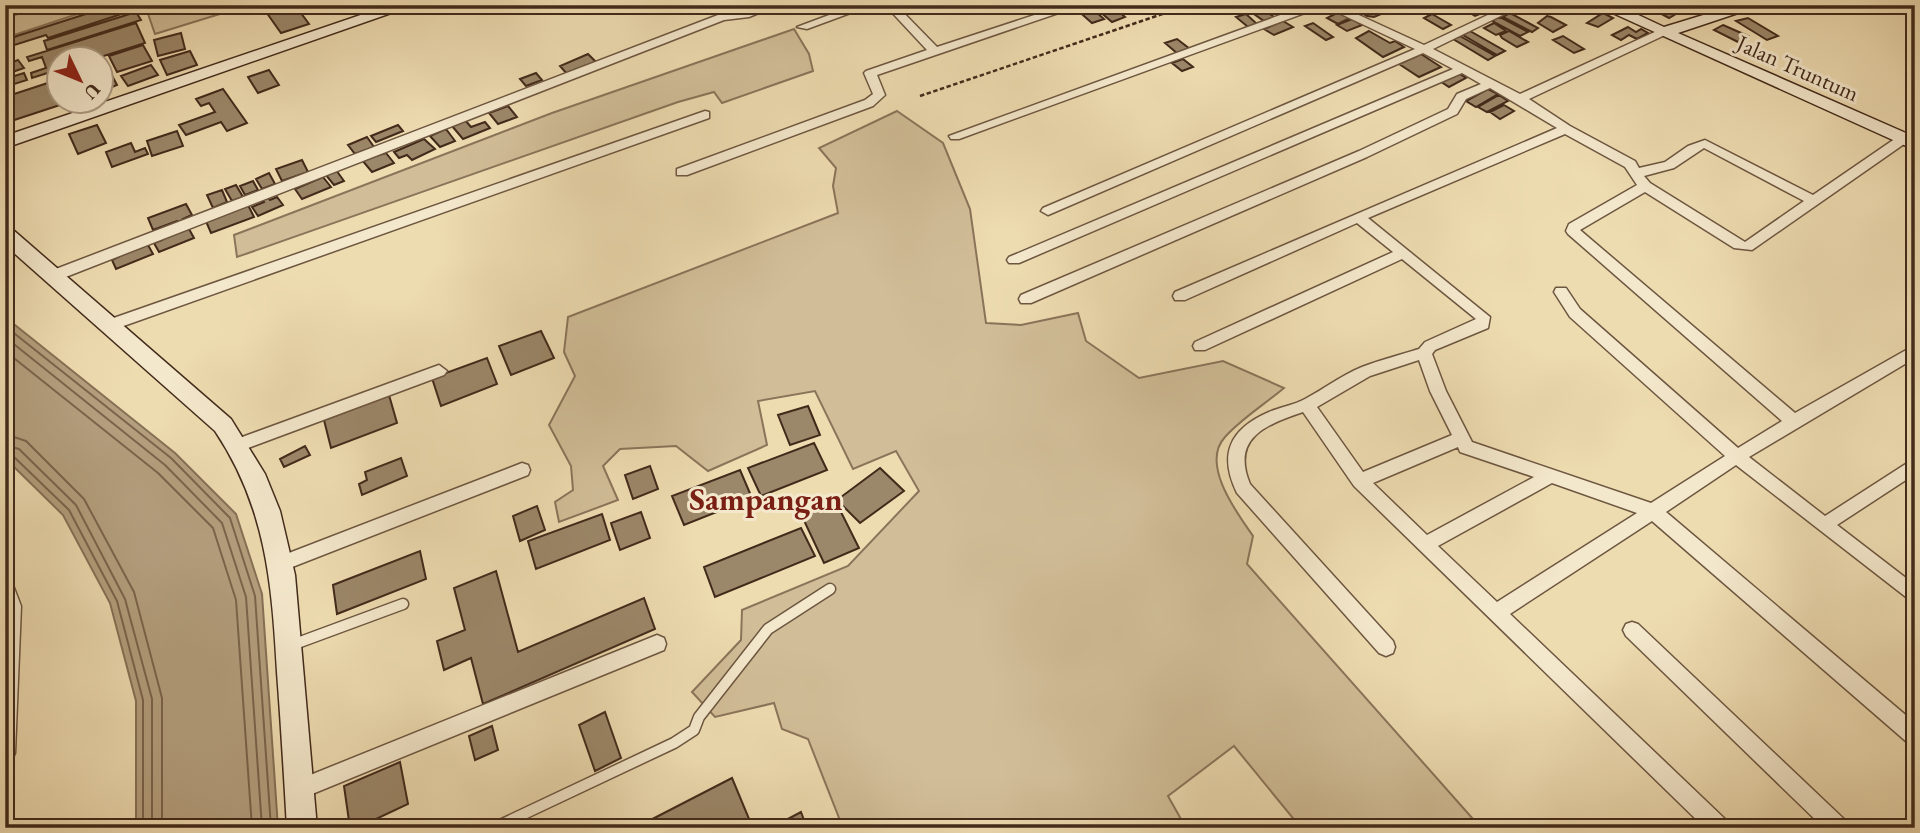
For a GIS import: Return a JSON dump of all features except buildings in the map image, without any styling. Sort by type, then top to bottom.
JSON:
[{"type":"main road","points":[[5,142],[406,5]]},
{"type":"main road","name":"Jalan Truntum","points":[[1663,32],[1909,141]]},
{"type":"street","points":[[53,276],[722,16],[745,15],[773,5]]},
{"type":"street","points":[[803,27],[867,5]]},
{"type":"street","points":[[890,5],[934,51]]},
{"type":"street","points":[[682,172],[869,103],[879,95],[870,74],[1077,5]]},
{"type":"street","points":[[1048,211],[1518,5]]},
{"type":"street","points":[[1603,5],[1663,32]]},
{"type":"street","points":[[1520,99],[1663,32],[1754,5]]},
{"type":"street","points":[[955,136],[1328,6],[1422,48],[1520,99],[1566,129],[1630,164],[1641,180],[1727,238],[1747,247],[1909,141]]},
{"type":"street","points":[[1014,260],[1462,69]]},
{"type":"street","points":[[1026,299],[1363,153],[1453,111],[1461,97],[1490,84]]},
{"type":"street","points":[[110,325],[705,115]]},
{"type":"street","points":[[1180,296],[1566,129]]},
{"type":"street","points":[[1793,421],[1573,231],[1574,227],[1641,180],[1644,169],[1667,167],[1682,153],[1705,144],[1815,201]]},
{"type":"street","points":[[1358,217],[1483,317],[1483,324],[1430,346],[1424,353],[1365,372],[1307,405],[1269,417],[1248,431],[1236,447],[1233,470],[1243,488],[1386,647]]},
{"type":"street","points":[[5,234],[223,425],[240,445],[260,486],[282,564],[302,828]]},
{"type":"street","points":[[1200,346],[1403,253]]},
{"type":"street","points":[[1561,292],[1575,313],[1736,456],[1915,596]]},
{"type":"street","points":[[1496,613],[1736,456],[1915,351]]},
{"type":"street","points":[[1424,353],[1460,439],[1473,450],[1653,511],[1915,736]]},
{"type":"street","points":[[240,445],[439,371]]},
{"type":"street","points":[[1307,405],[1360,481],[1719,827]]},
{"type":"street","points":[[1360,481],[1460,439]]},
{"type":"street","points":[[1825,525],[1915,465]]},
{"type":"street","points":[[282,564],[522,470]]},
{"type":"street","points":[[1424,545],[1549,476]]},
{"type":"street","points":[[5,586],[12,606],[6,674],[5,753]]},
{"type":"street","points":[[1632,630],[1839,828]]},
{"type":"street","points":[[300,789],[657,644]]},
{"type":"lane","points":[[494,828],[674,743],[694,730],[699,717],[768,629],[830,589]]},
{"type":"lane","points":[[289,646],[403,604]]},
{"type":"path","points":[[920,96],[1189,5]]},
{"type":"shaded area","points":[[48,5],[105,5],[5,38],[5,18]]},
{"type":"shaded area","points":[[145,5],[249,5],[155,34]]},
{"type":"shaded area","points":[[794,29],[809,54],[813,71],[722,103],[714,92],[678,102],[237,257],[234,235],[552,113]]},
{"type":"shaded area","points":[[897,111],[943,143],[970,209],[986,323],[1021,325],[1078,313],[1086,341],[1139,378],[1223,361],[1284,388],[1238,424],[1218,448],[1217,461],[1224,488],[1253,536],[1247,564],[1481,828],[1301,828],[1234,746],[1168,796],[1186,828],[843,828],[808,739],[782,729],[774,703],[715,717],[692,692],[741,640],[742,610],[848,566],[919,491],[896,451],[853,469],[815,391],[758,401],[767,445],[708,471],[676,446],[620,449],[603,466],[618,500],[559,522],[555,502],[573,490],[571,466],[549,425],[575,376],[564,352],[568,317],[838,213],[833,186],[836,168],[819,148]]},
{"type":"water","points":[[5,317],[175,453],[236,514],[262,594],[278,828],[136,828],[136,701],[110,603],[63,515],[5,458]]},
{"type":"district","name":"Sampangan","points":[[766,499]]}]
